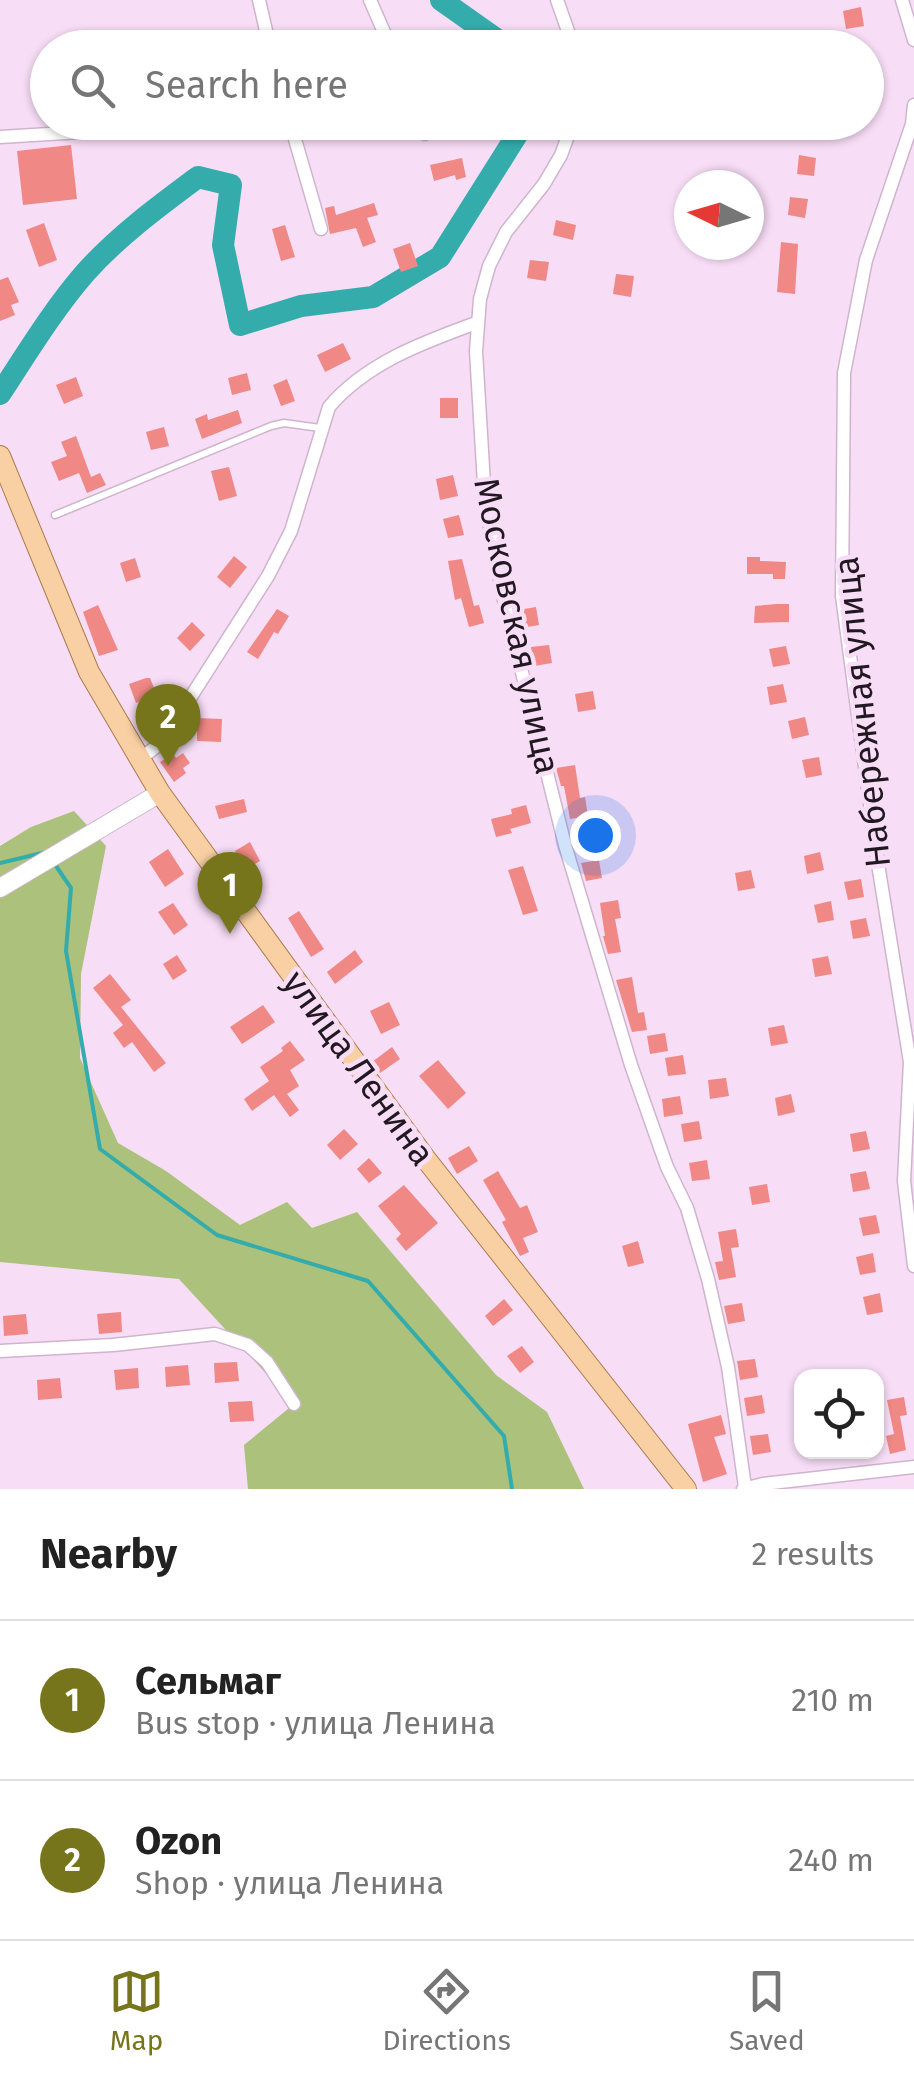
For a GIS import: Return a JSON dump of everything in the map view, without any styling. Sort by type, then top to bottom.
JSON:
[{"type":"main road","name":"улица Ленина","points":[[0,456],[7,491],[88,672],[160,792],[425,1158],[686,1489]]},
{"type":"street","points":[[259,0],[266,30]]},
{"type":"street","points":[[370,0],[382,30]]},
{"type":"street","points":[[557,0],[568,30]]},
{"type":"street","points":[[902,0],[914,40]]},
{"type":"street","name":"Набережная улица","points":[[914,105],[906,142],[866,260],[844,373],[842,578],[857,717],[910,1062],[904,1181],[914,1266]]},
{"type":"street","points":[[0,137],[30,135]]},
{"type":"street","points":[[295,140],[321,229]]},
{"type":"street","name":"Московская улица","points":[[567,140],[544,184],[521,209],[498,249],[480,299],[476,323],[485,501],[503,596],[566,844],[649,1118],[687,1208],[708,1280],[728,1367],[744,1488]]},
{"type":"street","points":[[139,760],[162,742],[268,576],[291,532],[329,407],[338,396],[409,348],[476,323]]},
{"type":"street","points":[[0,888],[160,792]]},
{"type":"street","points":[[0,1351],[130,1344],[216,1334],[248,1344],[266,1362],[294,1404]]},
{"type":"street","points":[[744,1488],[914,1467]]},
{"type":"lane","points":[[55,514],[271,426],[284,422],[321,428]]},
{"type":"green space","points":[[74,811],[106,846],[81,974],[80,1058],[118,1143],[166,1171],[240,1225],[287,1202],[312,1228],[357,1212],[496,1375],[547,1412],[584,1489],[248,1489],[244,1445],[294,1404],[179,1279],[0,1262],[0,846],[31,827]]},
{"type":"building","points":[[861,7],[864,26],[846,29],[843,11]]},
{"type":"building","points":[[71,145],[77,199],[23,205],[17,151]]},
{"type":"building","points":[[799,155],[816,158],[814,176],[797,174]]},
{"type":"building","points":[[462,158],[466,177],[456,180],[455,175],[434,181],[430,165]]},
{"type":"building","points":[[790,197],[808,199],[805,218],[788,215]]},
{"type":"building","points":[[374,203],[378,215],[367,218],[376,242],[363,247],[356,228],[330,234],[325,208],[334,206],[336,215]]},
{"type":"building","points":[[556,220],[576,225],[573,240],[553,235]]},
{"type":"building","points":[[44,223],[57,260],[39,267],[26,230]]},
{"type":"building","points":[[285,225],[295,257],[281,261],[272,229]]},
{"type":"building","points":[[781,242],[798,244],[795,294],[777,292]]},
{"type":"building","points":[[410,243],[418,266],[401,272],[393,249]]},
{"type":"building","points":[[530,260],[549,262],[546,281],[527,278]]},
{"type":"building","points":[[616,274],[634,276],[631,297],[613,294]]},
{"type":"building","points":[[8,277],[19,302],[11,305],[15,315],[0,321],[0,280]]},
{"type":"building","points":[[343,343],[351,359],[325,372],[317,355]]},
{"type":"building","points":[[247,373],[251,390],[232,395],[228,378]]},
{"type":"building","points":[[76,377],[83,396],[64,404],[56,385]]},
{"type":"building","points":[[287,379],[295,401],[281,406],[273,385]]},
{"type":"building","points":[[440,398],[458,398],[458,418],[440,418]]},
{"type":"building","points":[[238,410],[242,423],[202,439],[195,419],[207,414],[208,420]]},
{"type":"building","points":[[164,427],[169,446],[151,450],[146,432]]},
{"type":"building","points":[[76,436],[91,477],[100,473],[106,485],[87,493],[79,473],[59,481],[51,462],[67,456],[61,442]]},
{"type":"building","points":[[229,467],[237,496],[219,501],[211,471]]},
{"type":"building","points":[[453,475],[458,496],[440,500],[436,479]]},
{"type":"building","points":[[459,515],[464,535],[448,538],[443,519]]},
{"type":"building","points":[[234,556],[247,567],[230,588],[217,577]]},
{"type":"building","points":[[747,557],[786,562],[785,579],[773,579],[773,574],[747,574]]},
{"type":"building","points":[[135,558],[141,577],[126,582],[120,563]]},
{"type":"building","points":[[462,559],[474,606],[479,605],[484,623],[469,627],[461,598],[455,600],[448,561]]},
{"type":"building","points":[[789,604],[789,622],[754,623],[755,606]]},
{"type":"building","points":[[98,605],[118,650],[99,656],[83,612]]},
{"type":"building","points":[[536,607],[539,625],[521,628],[518,610]]},
{"type":"building","points":[[277,609],[289,616],[258,659],[247,652]]},
{"type":"building","points":[[192,622],[205,635],[190,651],[177,638]]},
{"type":"building","points":[[549,645],[552,663],[534,666],[531,647]]},
{"type":"building","points":[[786,646],[790,664],[773,667],[769,649]]},
{"type":"building","points":[[150,678],[157,695],[136,703],[129,684]]},
{"type":"building","points":[[783,684],[787,702],[770,705],[767,687]]},
{"type":"building","points":[[593,691],[596,709],[578,712],[575,694]]},
{"type":"building","points":[[805,717],[809,735],[792,739],[788,721]]},
{"type":"building","points":[[197,718],[222,719],[221,742],[197,741]]},
{"type":"building","points":[[183,753],[190,763],[183,768],[186,773],[174,782],[160,762]]},
{"type":"building","points":[[819,757],[822,775],[806,778],[802,760]]},
{"type":"building","points":[[575,765],[580,798],[585,797],[588,816],[570,819],[556,768]]},
{"type":"building","points":[[244,799],[247,812],[219,819],[215,806]]},
{"type":"building","points":[[526,805],[531,823],[496,837],[491,819],[512,814],[511,809]]},
{"type":"building","points":[[616,829],[619,847],[601,850],[598,832]]},
{"type":"building","points":[[250,842],[260,861],[246,869],[235,851]]},
{"type":"building","points":[[168,849],[184,874],[165,887],[149,862]]},
{"type":"building","points":[[820,852],[824,870],[807,874],[804,856]]},
{"type":"building","points":[[599,860],[602,878],[586,881],[581,863]]},
{"type":"building","points":[[523,866],[538,911],[523,915],[508,870]]},
{"type":"building","points":[[751,870],[755,888],[738,891],[735,873]]},
{"type":"building","points":[[861,879],[864,897],[848,900],[844,882]]},
{"type":"building","points":[[618,900],[621,918],[615,919],[621,952],[608,954],[600,903]]},
{"type":"building","points":[[831,901],[834,920],[818,923],[814,905]]},
{"type":"building","points":[[173,903],[188,925],[174,935],[158,912]]},
{"type":"building","points":[[299,911],[324,949],[311,957],[288,918]]},
{"type":"building","points":[[866,918],[870,936],[853,939],[850,921]]},
{"type":"building","points":[[355,950],[363,962],[335,984],[327,972]]},
{"type":"building","points":[[177,955],[187,971],[173,980],[163,964]]},
{"type":"building","points":[[828,956],[832,974],[815,977],[812,959]]},
{"type":"building","points":[[110,974],[131,1000],[121,1007],[166,1063],[154,1072],[132,1042],[124,1048],[113,1033],[123,1025],[93,988]]},
{"type":"building","points":[[632,977],[638,1013],[644,1012],[647,1030],[632,1032],[616,980]]},
{"type":"building","points":[[389,1002],[400,1025],[381,1034],[370,1011]]},
{"type":"building","points":[[263,1005],[275,1022],[242,1044],[230,1027]]},
{"type":"building","points":[[784,1025],[788,1043],[771,1046],[768,1028]]},
{"type":"building","points":[[665,1033],[668,1051],[650,1054],[647,1036]]},
{"type":"building","points":[[290,1041],[305,1060],[290,1070],[299,1086],[287,1094],[299,1110],[290,1117],[274,1095],[252,1111],[244,1099],[269,1081],[260,1067]]},
{"type":"building","points":[[392,1047],[400,1059],[380,1073],[372,1062]]},
{"type":"building","points":[[683,1055],[686,1074],[668,1076],[665,1058]]},
{"type":"building","points":[[438,1060],[466,1093],[448,1109],[419,1076]]},
{"type":"building","points":[[726,1078],[729,1096],[710,1099],[708,1080]]},
{"type":"building","points":[[791,1094],[795,1112],[778,1116],[775,1098]]},
{"type":"building","points":[[680,1096],[683,1114],[664,1117],[662,1099]]},
{"type":"building","points":[[699,1121],[702,1139],[684,1142],[681,1124]]},
{"type":"building","points":[[344,1129],[358,1144],[340,1160],[327,1145]]},
{"type":"building","points":[[866,1131],[870,1149],[853,1152],[850,1134]]},
{"type":"building","points":[[469,1146],[478,1161],[457,1174],[448,1158]]},
{"type":"building","points":[[369,1158],[382,1173],[369,1183],[357,1169]]},
{"type":"building","points":[[707,1160],[710,1179],[692,1181],[689,1163]]},
{"type":"building","points":[[498,1171],[520,1208],[527,1205],[538,1232],[523,1238],[529,1252],[520,1256],[502,1222],[506,1220],[483,1180]]},
{"type":"building","points":[[866,1171],[870,1189],[853,1192],[850,1174]]},
{"type":"building","points":[[767,1184],[770,1202],[752,1205],[749,1187]]},
{"type":"building","points":[[404,1185],[438,1223],[406,1251],[396,1239],[401,1234],[378,1206]]},
{"type":"building","points":[[876,1215],[880,1233],[863,1236],[859,1218]]},
{"type":"building","points":[[736,1229],[739,1247],[731,1248],[736,1277],[719,1280],[715,1262],[723,1261],[718,1232]]},
{"type":"building","points":[[638,1241],[644,1263],[628,1267],[622,1246]]},
{"type":"building","points":[[873,1253],[876,1272],[860,1275],[856,1257]]},
{"type":"building","points":[[880,1293],[883,1312],[867,1315],[863,1297]]},
{"type":"building","points":[[504,1299],[513,1310],[493,1326],[485,1316]]},
{"type":"building","points":[[742,1303],[745,1321],[728,1324],[724,1306]]},
{"type":"building","points":[[121,1312],[122,1332],[99,1334],[97,1314]]},
{"type":"building","points":[[26,1314],[28,1334],[4,1336],[3,1316]]},
{"type":"building","points":[[522,1346],[534,1362],[520,1373],[507,1356]]},
{"type":"building","points":[[755,1359],[758,1377],[740,1380],[737,1361]]},
{"type":"building","points":[[237,1362],[239,1381],[215,1383],[214,1363]]},
{"type":"building","points":[[188,1365],[190,1385],[166,1387],[165,1367]]},
{"type":"building","points":[[138,1368],[139,1388],[116,1390],[114,1370]]},
{"type":"building","points":[[60,1378],[62,1398],[38,1400],[37,1380]]},
{"type":"building","points":[[762,1395],[765,1413],[747,1416],[744,1398]]},
{"type":"building","points":[[904,1397],[907,1415],[900,1416],[906,1450],[890,1454],[886,1436],[894,1434],[887,1400]]},
{"type":"building","points":[[252,1401],[254,1421],[230,1422],[228,1402]]},
{"type":"building","points":[[721,1415],[726,1434],[714,1437],[727,1474],[703,1482],[688,1424]]},
{"type":"building","points":[[768,1434],[771,1452],[753,1455],[750,1436]]},
{"type":"waterway","points":[[441,0],[484,30]]},
{"type":"waterway","points":[[0,394],[85,273],[125,234],[198,177],[231,185],[223,245],[240,325],[301,306],[373,297],[440,257],[514,140]]},
{"type":"waterway","points":[[0,863],[46,852]]},
{"type":"waterway","points":[[56,866],[71,888],[66,951],[100,1149],[217,1235],[368,1281],[504,1436],[512,1489]]},
{"type":"place","name":"Ozon","points":[[168,766]]},
{"type":"place","name":"Сельмаг","points":[[230,934]]}]
